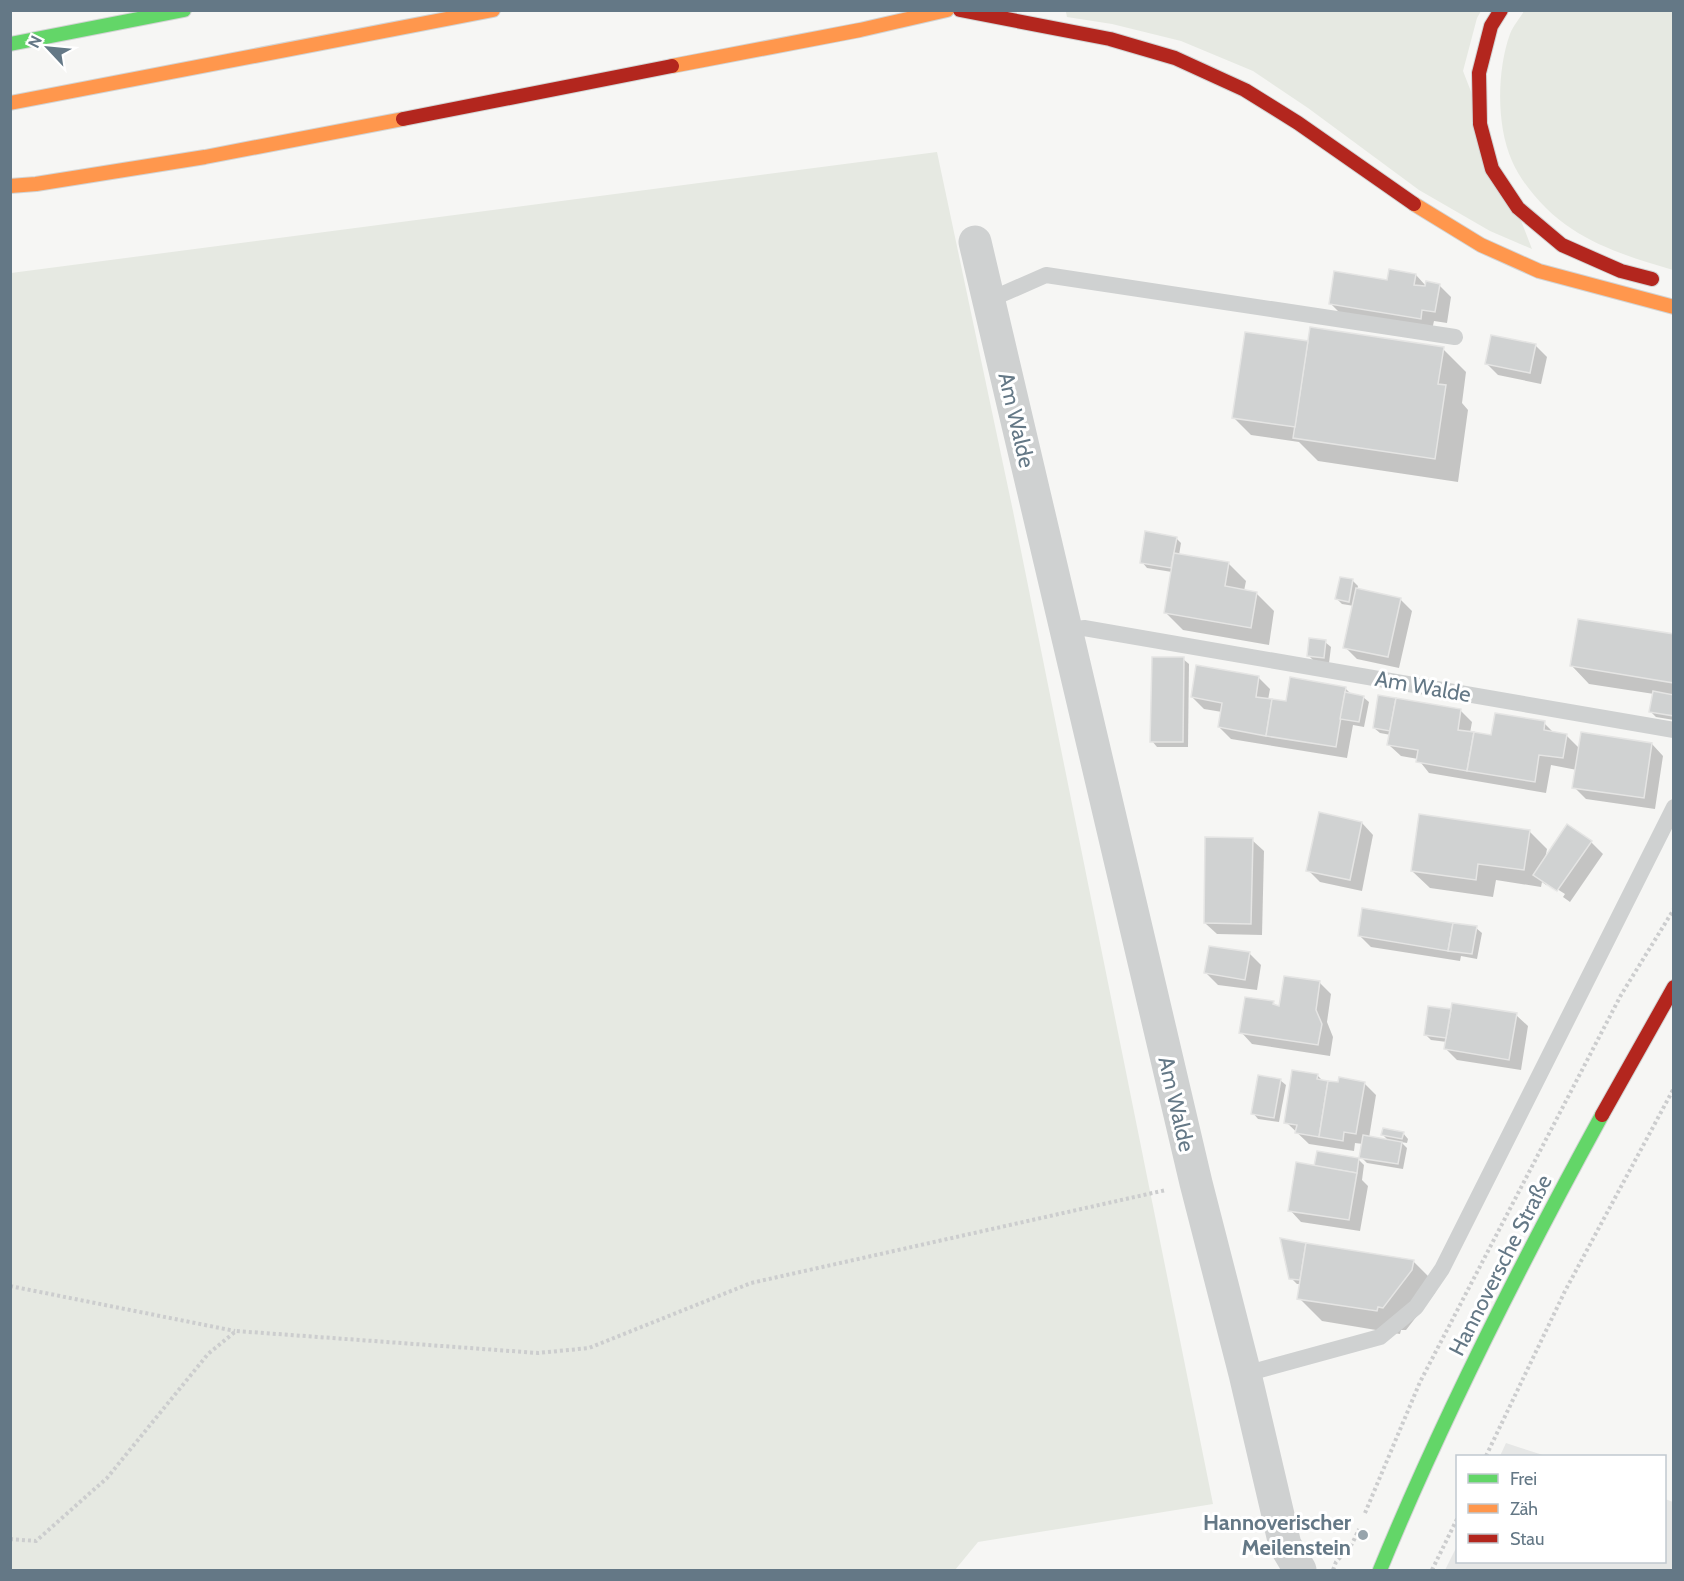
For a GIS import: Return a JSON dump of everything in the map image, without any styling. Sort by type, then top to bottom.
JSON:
[{"type":"main road","points":[[10,44],[184,10]]},
{"type":"main road","points":[[10,103],[493,10]]},
{"type":"main road","points":[[10,186],[36,184],[205,157],[860,30],[947,10]]},
{"type":"main road","points":[[960,10],[1110,39],[1175,58],[1245,90],[1298,123],[1410,202],[1481,245],[1539,271],[1674,307]]},
{"type":"main road","points":[[1501,10],[1491,26],[1479,73],[1480,123],[1492,169],[1518,208],[1562,245],[1621,271],[1663,283]]},
{"type":"main road","name":"Hannoversche Straße","points":[[1380,1570],[1423,1471],[1488,1334],[1638,1046],[1674,987]]},
{"type":"street","name":"Am Walde","points":[[975,242],[1196,1183],[1245,1374],[1285,1545],[1300,1570]]},
{"type":"lane","points":[[988,300],[1047,275],[1455,337]]},
{"type":"lane","name":"Am Walde","points":[[1068,633],[1084,628],[1674,730]]},
{"type":"lane","points":[[1245,1374],[1380,1337],[1416,1307],[1442,1269],[1674,807]]},
{"type":"path","points":[[1621,995],[1674,909]]},
{"type":"path","points":[[1486,1455],[1565,1291],[1674,1088]]},
{"type":"path","points":[[10,1286],[236,1331],[538,1353],[589,1348],[751,1284],[1196,1183]]},
{"type":"path","points":[[10,1539],[36,1541],[107,1478],[208,1354],[236,1331]]},
{"type":"path","points":[[1432,1570],[1456,1521]]},
{"type":"path","points":[[1333,1570],[1336,1562],[1352,1544]]},
{"type":"shaded area","points":[[1072,10],[1481,11],[1477,18],[1463,71],[1532,249],[1490,231],[1419,190],[1308,108],[1253,71],[1181,41],[1112,24],[1067,17],[1066,12]]},
{"type":"shaded area","points":[[1524,11],[1673,11],[1673,270],[1608,248],[1572,229],[1545,207],[1529,190],[1517,170],[1503,131],[1500,98],[1506,48],[1510,34]]},
{"type":"shaded area","points":[[937,152],[1013,511],[1213,1504],[978,1542],[955,1570],[11,1570],[11,273]]},
{"type":"shaded area","points":[[1506,1443],[1543,1455],[1500,1455]]},
{"type":"shaded area","points":[[1666,1499],[1673,1502],[1673,1570],[1445,1570],[1456,1548],[1456,1563],[1666,1563]]},
{"type":"building","points":[[1389,269],[1416,274],[1414,285],[1425,286],[1426,281],[1440,284],[1435,312],[1422,310],[1421,319],[1329,304],[1334,271],[1387,280]]},
{"type":"building","points":[[1310,327],[1444,347],[1438,384],[1446,385],[1435,459],[1293,438]]},
{"type":"building","points":[[1245,332],[1308,341],[1295,427],[1232,418]]},
{"type":"building","points":[[1491,335],[1536,344],[1530,373],[1485,364]]},
{"type":"building","points":[[1145,531],[1177,537],[1171,568],[1140,563]]},
{"type":"building","points":[[1174,553],[1229,562],[1225,586],[1257,592],[1251,628],[1164,613]]},
{"type":"building","points":[[1340,577],[1353,579],[1349,602],[1335,599]]},
{"type":"building","points":[[1356,588],[1401,598],[1388,657],[1343,648]]},
{"type":"building","points":[[1578,619],[1674,634],[1674,683],[1570,666]]},
{"type":"building","points":[[1309,638],[1326,640],[1324,658],[1307,656]]},
{"type":"building","points":[[1152,657],[1184,657],[1183,742],[1150,742]]},
{"type":"building","points":[[1196,665],[1259,676],[1256,697],[1272,699],[1266,736],[1218,727],[1222,703],[1191,697]]},
{"type":"building","points":[[1290,677],[1346,687],[1336,747],[1266,736],[1272,699],[1286,701]]},
{"type":"building","points":[[1653,691],[1674,695],[1674,716],[1649,712]]},
{"type":"building","points":[[1345,692],[1364,696],[1359,722],[1340,719]]},
{"type":"building","points":[[1378,695],[1396,698],[1390,731],[1373,728]]},
{"type":"building","points":[[1396,698],[1461,709],[1458,730],[1474,732],[1467,771],[1416,762],[1418,750],[1387,745]]},
{"type":"building","points":[[1495,713],[1545,721],[1544,730],[1567,734],[1563,758],[1539,755],[1535,782],[1467,771],[1474,732],[1491,735]]},
{"type":"building","points":[[1581,732],[1652,743],[1644,798],[1572,788]]},
{"type":"building","points":[[1319,812],[1362,822],[1350,880],[1306,871]]},
{"type":"building","points":[[1419,814],[1530,830],[1524,870],[1478,864],[1476,880],[1411,871]]},
{"type":"building","points":[[1567,824],[1592,841],[1557,891],[1533,875]]},
{"type":"building","points":[[1205,837],[1253,838],[1251,924],[1204,923]]},
{"type":"building","points":[[1362,908],[1453,923],[1448,951],[1358,936]]},
{"type":"building","points":[[1453,923],[1477,926],[1472,954],[1448,951]]},
{"type":"building","points":[[1209,946],[1250,952],[1245,980],[1204,973]]},
{"type":"building","points":[[1284,976],[1320,981],[1316,1010],[1322,1024],[1318,1045],[1239,1033],[1245,997],[1274,1001],[1273,1004],[1279,1006]]},
{"type":"building","points":[[1452,1003],[1517,1013],[1509,1060],[1444,1049]]},
{"type":"building","points":[[1428,1006],[1451,1009],[1446,1038],[1424,1035]]},
{"type":"building","points":[[1292,1070],[1318,1074],[1317,1079],[1328,1081],[1319,1137],[1295,1133],[1297,1125],[1284,1123]]},
{"type":"building","points":[[1258,1075],[1281,1079],[1274,1118],[1251,1114]]},
{"type":"building","points":[[1339,1077],[1365,1082],[1356,1134],[1344,1132],[1343,1141],[1319,1137],[1328,1081],[1338,1082]]},
{"type":"building","points":[[1383,1128],[1404,1132],[1402,1139],[1381,1135]]},
{"type":"building","points":[[1363,1135],[1402,1142],[1398,1164],[1359,1158]]},
{"type":"building","points":[[1317,1151],[1359,1158],[1357,1173],[1314,1166]]},
{"type":"building","points":[[1296,1162],[1357,1173],[1349,1220],[1288,1211]]},
{"type":"building","points":[[1280,1238],[1306,1243],[1300,1280],[1289,1279]]},
{"type":"building","points":[[1306,1243],[1414,1260],[1412,1270],[1383,1308],[1378,1307],[1377,1311],[1297,1299]]},
{"type":"traffic: fast","points":[[10,44],[184,10]]},
{"type":"traffic: fast","points":[[1380,1570],[1457,1397],[1542,1227],[1602,1115]]},
{"type":"traffic: slow","points":[[10,103],[493,10]]},
{"type":"traffic: slow","points":[[672,66],[860,30],[947,10]]},
{"type":"traffic: slow","points":[[10,186],[36,184],[205,157],[403,119]]},
{"type":"traffic: slow","points":[[1414,204],[1481,245],[1539,271],[1674,307]]},
{"type":"traffic: jam","points":[[960,10],[1110,39],[1175,58],[1245,90],[1298,123],[1414,204]]},
{"type":"traffic: jam","points":[[1501,10],[1491,26],[1479,73],[1480,124],[1492,169],[1518,208],[1562,245],[1621,271],[1652,279]]},
{"type":"traffic: jam","points":[[403,119],[672,66]]},
{"type":"traffic: jam","points":[[1602,1115],[1674,987]]},
{"type":"place","name":"Hannoverischer Meilenstein","points":[[1363,1535]]}]
